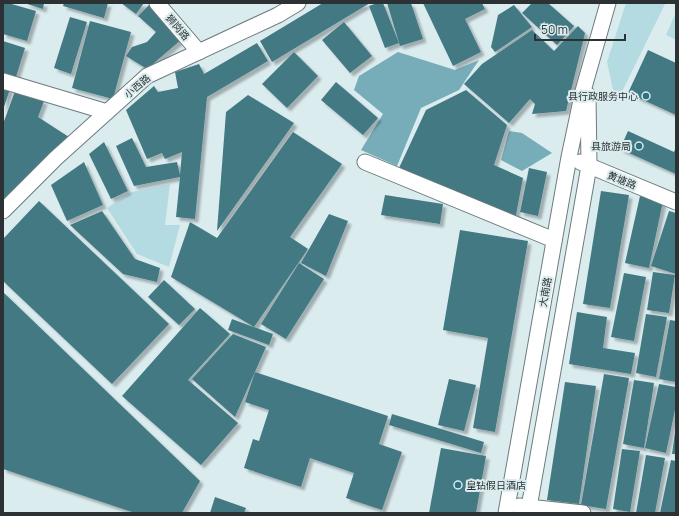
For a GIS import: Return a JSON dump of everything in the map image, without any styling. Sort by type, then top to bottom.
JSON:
[{"type":"street","name":"狮岗路","points":[[157,3],[199,52]]},
{"type":"street","name":"小西路","points":[[3,210],[56,158],[146,76],[278,15],[298,3]]},
{"type":"street","name":"大南路","points":[[507,509],[568,157],[588,72],[608,3]]},
{"type":"street","name":"大南路","points":[[528,510],[588,166],[588,72]]},
{"type":"street","points":[[3,81],[107,112]]},
{"type":"street","name":"黄塘路","points":[[568,157],[676,202]]},
{"type":"street","points":[[365,162],[554,240]]},
{"type":"street","points":[[507,509],[583,513]]},
{"type":"shaded area","points":[[626,3],[665,4],[616,104],[607,62]]},
{"type":"shaded area","points":[[676,12],[676,40],[666,35]]},
{"type":"shaded area","points":[[398,52],[455,70],[479,60],[459,90],[421,108],[397,166],[361,150],[383,114],[354,90],[359,76]]},
{"type":"shaded area","points":[[509,131],[522,133],[552,153],[522,171],[501,160]]},
{"type":"shaded area","points":[[170,184],[165,225],[180,225],[169,267],[137,254],[107,208],[132,192]]},
{"type":"building","points":[[3,3],[36,11],[27,41],[3,34]]},
{"type":"building","points":[[24,3],[44,3],[43,9]]},
{"type":"building","points":[[64,3],[108,3],[104,18],[63,6]]},
{"type":"building","points":[[121,3],[144,3],[136,14]]},
{"type":"building","points":[[323,3],[370,3],[272,62],[260,41]]},
{"type":"building","points":[[377,3],[383,3],[399,43],[385,48],[369,6]]},
{"type":"building","points":[[387,3],[411,3],[423,39],[400,46]]},
{"type":"building","points":[[423,3],[482,3],[485,9],[465,19],[481,52],[453,66]]},
{"type":"building","points":[[532,3],[548,3],[574,26],[557,45],[522,13]]},
{"type":"building","points":[[150,4],[182,39],[147,69],[126,56],[132,47],[147,42],[156,32],[138,16]]},
{"type":"building","points":[[514,5],[532,27],[495,52],[491,47],[498,15]]},
{"type":"building","points":[[70,17],[87,22],[71,74],[54,68]]},
{"type":"building","points":[[90,21],[131,32],[113,99],[72,88]]},
{"type":"building","points":[[344,22],[372,56],[350,73],[322,40]]},
{"type":"building","points":[[578,26],[585,33],[566,111],[532,114],[535,104],[530,99],[509,123],[464,84],[482,64],[532,30],[554,51]]},
{"type":"building","points":[[3,41],[25,48],[16,77],[3,73]]},
{"type":"building","points":[[257,43],[268,61],[207,97],[195,219],[176,217],[180,177],[134,186],[116,146],[132,138],[146,167],[177,162],[180,175],[182,152],[165,159],[162,153],[147,159],[126,110],[154,86],[158,92],[178,88],[175,72],[199,64],[204,74]]},
{"type":"building","points":[[648,50],[676,63],[676,115],[628,93]]},
{"type":"building","points":[[294,52],[318,76],[287,108],[262,84]]},
{"type":"building","points":[[336,82],[378,118],[363,135],[321,100]]},
{"type":"building","points":[[3,87],[10,89],[3,110]]},
{"type":"building","points":[[466,90],[507,125],[494,165],[523,178],[515,220],[399,168],[426,110]]},
{"type":"building","points":[[15,91],[44,101],[38,117],[72,139],[3,207],[3,124]]},
{"type":"building","points":[[248,95],[294,123],[217,231],[226,112]]},
{"type":"building","points":[[628,131],[674,152],[676,147],[676,174],[620,149]]},
{"type":"building","points":[[293,132],[342,164],[290,237],[308,249],[254,327],[171,277],[190,222],[217,238]]},
{"type":"building","points":[[104,142],[128,191],[111,199],[89,154]]},
{"type":"building","points":[[84,162],[103,205],[67,221],[51,185]]},
{"type":"building","points":[[529,168],[547,172],[538,216],[520,212]]},
{"type":"building","points":[[601,191],[629,195],[610,308],[583,304]]},
{"type":"building","points":[[385,195],[443,204],[440,224],[381,215]]},
{"type":"building","points":[[640,196],[663,201],[649,268],[625,263]]},
{"type":"building","points":[[39,201],[169,324],[112,384],[3,281],[3,239]]},
{"type":"building","points":[[102,211],[135,259],[160,268],[157,282],[123,274],[70,225]]},
{"type":"building","points":[[669,211],[676,213],[676,274],[651,266]]},
{"type":"building","points":[[329,214],[348,221],[326,276],[301,263]]},
{"type":"building","points":[[460,230],[528,241],[495,432],[473,428],[488,338],[443,330]]},
{"type":"building","points":[[299,263],[324,279],[286,339],[261,324]]},
{"type":"building","points":[[653,272],[675,275],[669,313],[647,310]]},
{"type":"building","points":[[624,273],[646,277],[634,341],[611,337]]},
{"type":"building","points":[[164,280],[195,309],[179,325],[148,297]]},
{"type":"building","points":[[3,292],[200,481],[182,513],[135,513],[3,469]]},
{"type":"building","points":[[200,308],[230,334],[188,380],[238,423],[201,465],[122,396]]},
{"type":"building","points":[[577,312],[607,317],[603,348],[635,353],[631,374],[569,364]]},
{"type":"building","points":[[646,314],[667,317],[656,377],[636,373]]},
{"type":"building","points":[[232,319],[273,334],[269,345],[228,330]]},
{"type":"building","points":[[670,320],[676,321],[676,382],[659,379]]},
{"type":"building","points":[[233,334],[266,347],[235,417],[192,379]]},
{"type":"building","points":[[255,372],[388,416],[379,444],[402,452],[382,510],[346,498],[354,473],[310,458],[301,487],[244,468],[253,439],[259,441],[269,410],[245,402]]},
{"type":"building","points":[[604,374],[629,378],[606,509],[581,505]]},
{"type":"building","points":[[449,379],[476,385],[464,431],[438,425]]},
{"type":"building","points":[[634,380],[654,383],[644,448],[623,444]]},
{"type":"building","points":[[565,382],[596,386],[579,504],[547,500]]},
{"type":"building","points":[[659,384],[676,387],[676,405],[666,453],[645,448]]},
{"type":"building","points":[[392,414],[484,442],[481,453],[389,425]]},
{"type":"building","points":[[675,432],[676,454],[672,454]]},
{"type":"building","name":"皇钻假日酒店","points":[[441,448],[486,456],[476,513],[429,513]]},
{"type":"building","points":[[622,449],[640,451],[630,512],[613,509]]},
{"type":"building","points":[[646,455],[665,458],[655,513],[636,513]]},
{"type":"building","points":[[671,460],[676,461],[676,513],[660,513]]},
{"type":"building","points":[[215,497],[246,508],[244,513],[210,513]]},
{"type":"place","name":"县行政服务中心","points":[[646,96]]},
{"type":"place","name":"县旅游局","points":[[639,146]]},
{"type":"place","name":"皇钻假日酒店","points":[[458,485]]}]
